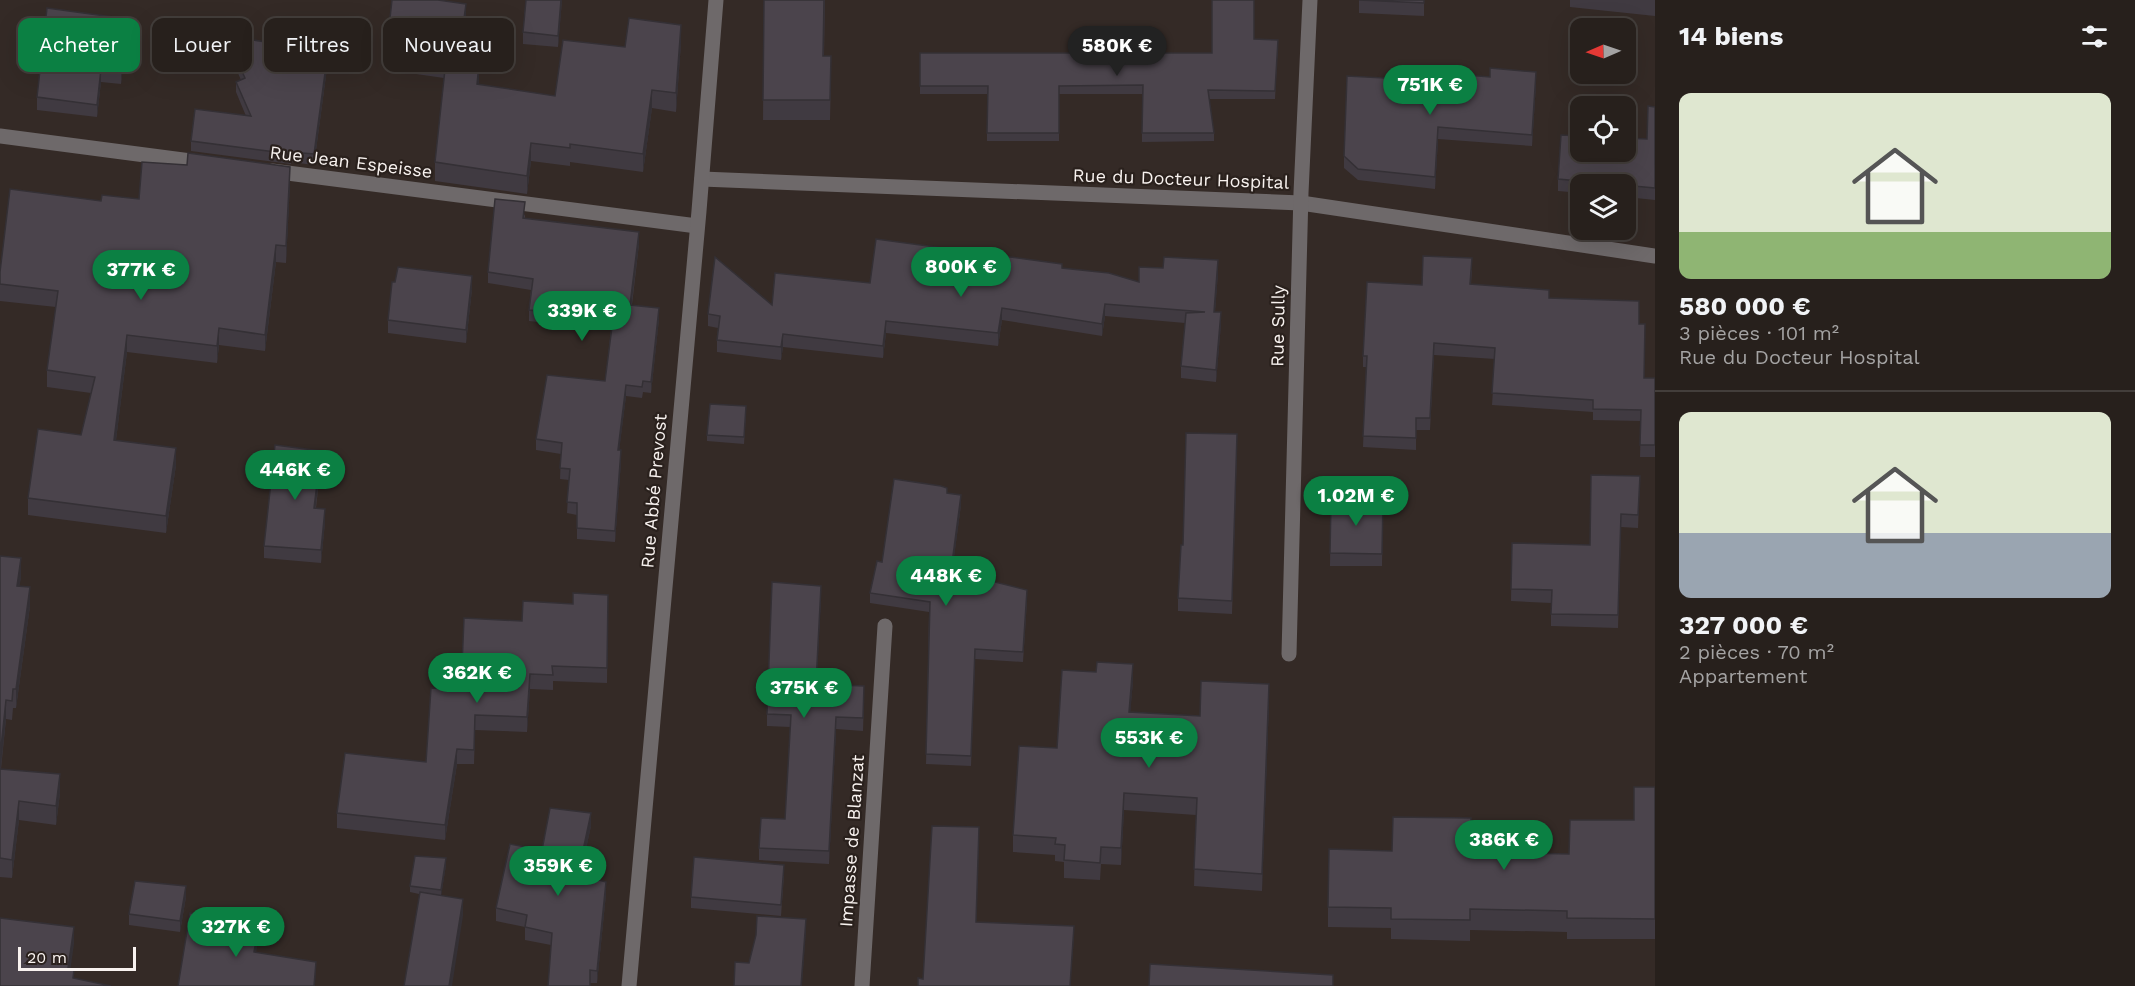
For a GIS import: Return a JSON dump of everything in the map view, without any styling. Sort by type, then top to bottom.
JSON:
[{"type":"street","name":"Rue Abbé Prevost","points":[[629,986],[716,0]]},
{"type":"street","name":"Rue Sully","points":[[1290,654],[1301,203],[1310,0]]},
{"type":"street","points":[[0,136],[225,165]]},
{"type":"street","name":"Rue Jean Espeisse","points":[[260,170],[697,226]]},
{"type":"street","name":"Rue du Docteur Hospital","points":[[702,179],[1301,203],[1655,256]]},
{"type":"street","name":"Impasse de Blanzat","points":[[862,986],[885,626]]},
{"type":"building","points":[[392,0],[438,0],[466,4],[464,18],[390,18]]},
{"type":"building","points":[[526,0],[561,0],[558,36],[523,32]]},
{"type":"building","points":[[764,0],[824,0],[823,56],[831,56],[830,100],[763,100]]},
{"type":"building","points":[[1212,0],[1254,0],[1254,39],[1278,40],[1275,91],[1208,90],[1214,133],[1142,133],[1143,85],[1059,86],[1059,133],[987,133],[988,86],[920,86],[920,53],[1212,53]]},
{"type":"building","points":[[1359,0],[1424,0],[1424,3]]},
{"type":"building","points":[[47,8],[120,18],[46,18]]},
{"type":"building","points":[[629,18],[681,25],[676,93],[652,90],[643,154],[570,144],[570,148],[531,143],[527,176],[435,162],[445,72],[478,72],[477,84],[555,96],[563,40],[625,47]]},
{"type":"building","points":[[252,40],[264,42],[264,72],[325,72],[314,154],[291,152],[291,154],[191,141],[195,109],[251,116],[236,82],[245,78],[242,72],[252,72]]},
{"type":"building","points":[[1490,68],[1536,72],[1532,135],[1438,127],[1435,177],[1358,169],[1344,156],[1347,76],[1441,81],[1441,73],[1490,77]]},
{"type":"building","points":[[40,72],[101,72],[97,105],[37,97]]},
{"type":"building","points":[[1648,106],[1655,107],[1655,188],[1636,186],[1636,174],[1570,174],[1570,180],[1558,179],[1561,135],[1570,135],[1570,162],[1636,162],[1636,138],[1647,139]]},
{"type":"building","points":[[188,153],[290,167],[286,246],[276,245],[265,335],[219,328],[217,346],[127,335],[114,440],[176,448],[166,516],[28,498],[38,429],[81,435],[95,377],[47,370],[58,291],[0,284],[10,189],[101,201],[102,195],[139,199],[142,162],[187,165]]},
{"type":"building","points":[[495,199],[525,202],[523,218],[639,232],[630,305],[659,308],[651,382],[643,381],[642,387],[626,385],[618,450],[621,450],[615,531],[577,528],[577,503],[567,502],[570,469],[560,468],[562,443],[536,439],[547,375],[605,381],[613,319],[529,310],[533,279],[488,272]]},
{"type":"building","points":[[876,239],[1062,264],[1062,268],[1109,273],[1139,282],[1139,267],[1163,268],[1164,257],[1218,260],[1214,312],[1221,312],[1216,370],[1181,366],[1186,313],[1205,312],[1105,304],[1102,324],[1002,308],[998,333],[886,321],[883,346],[783,334],[781,347],[717,340],[720,316],[708,314],[715,257],[772,305],[775,273],[870,283]]},
{"type":"building","points":[[1423,256],[1472,258],[1470,284],[1549,290],[1549,298],[1639,301],[1639,324],[1645,324],[1644,378],[1655,378],[1655,445],[1640,445],[1641,410],[1593,409],[1593,400],[1492,393],[1495,348],[1434,343],[1430,418],[1416,418],[1416,438],[1363,436],[1367,356],[1363,356],[1367,282],[1422,285]]},
{"type":"building","points":[[398,267],[472,276],[466,330],[388,320],[392,282],[395,282]]},
{"type":"building","points":[[710,404],[746,406],[744,437],[707,435]]},
{"type":"building","points":[[1186,433],[1237,434],[1232,601],[1178,598],[1181,545],[1183,545]]},
{"type":"building","points":[[275,445],[321,451],[314,508],[325,509],[321,550],[264,546]]},
{"type":"building","points":[[1591,475],[1640,476],[1638,515],[1621,514],[1618,615],[1551,614],[1552,590],[1511,589],[1512,543],[1590,545]]},
{"type":"building","points":[[894,479],[941,486],[947,488],[947,493],[961,495],[951,571],[1027,590],[1023,652],[975,649],[971,756],[926,754],[930,602],[870,593],[877,561],[882,562]]},
{"type":"building","points":[[1331,500],[1383,501],[1382,554],[1330,553]]},
{"type":"building","points":[[0,556],[21,558],[17,586],[30,587],[16,689],[13,689],[12,701],[6,700],[0,757]]},
{"type":"building","points":[[772,582],[821,586],[816,684],[864,686],[863,718],[836,717],[829,851],[759,848],[761,818],[785,819],[791,715],[767,714]]},
{"type":"building","points":[[573,593],[608,595],[607,668],[552,666],[553,675],[530,674],[527,717],[475,715],[474,750],[457,749],[445,825],[337,813],[345,753],[426,762],[431,688],[461,690],[464,618],[522,621],[523,601],[573,604]]},
{"type":"building","points":[[1097,662],[1133,664],[1129,712],[1200,716],[1201,681],[1269,684],[1262,874],[1194,869],[1197,798],[1124,793],[1121,848],[1101,847],[1100,863],[1064,860],[1065,845],[1055,844],[1056,838],[1013,835],[1019,746],[1057,748],[1062,670],[1096,672]]},
{"type":"building","points":[[0,769],[60,774],[56,806],[19,801],[12,860],[0,858]]},
{"type":"building","points":[[1634,787],[1655,787],[1655,919],[1567,918],[1567,911],[1470,909],[1470,920],[1391,919],[1391,908],[1328,907],[1329,849],[1392,851],[1393,817],[1471,818],[1470,852],[1569,854],[1570,820],[1634,820]]},
{"type":"building","points":[[550,808],[591,813],[578,874],[606,882],[597,971],[590,970],[590,986],[548,986],[552,933],[525,927],[527,915],[496,908],[510,844],[542,850]]},
{"type":"building","points":[[932,826],[979,827],[976,922],[1074,926],[1070,986],[918,986],[918,978],[923,979]]},
{"type":"building","points":[[415,856],[446,858],[441,890],[410,886]]},
{"type":"building","points":[[694,857],[784,865],[781,905],[691,897]]},
{"type":"building","points":[[135,881],[186,886],[180,921],[129,914]]},
{"type":"building","points":[[420,892],[463,899],[449,986],[404,986]]},
{"type":"building","points":[[190,913],[259,925],[254,952],[316,962],[314,986],[178,986]]},
{"type":"building","points":[[757,916],[806,919],[801,986],[734,986],[735,962],[749,963],[756,935]]},
{"type":"building","points":[[0,918],[74,927],[68,968],[74,970],[73,978],[111,986],[0,986]]},
{"type":"building","points":[[1150,964],[1333,975],[1333,986],[1149,986]]}]
